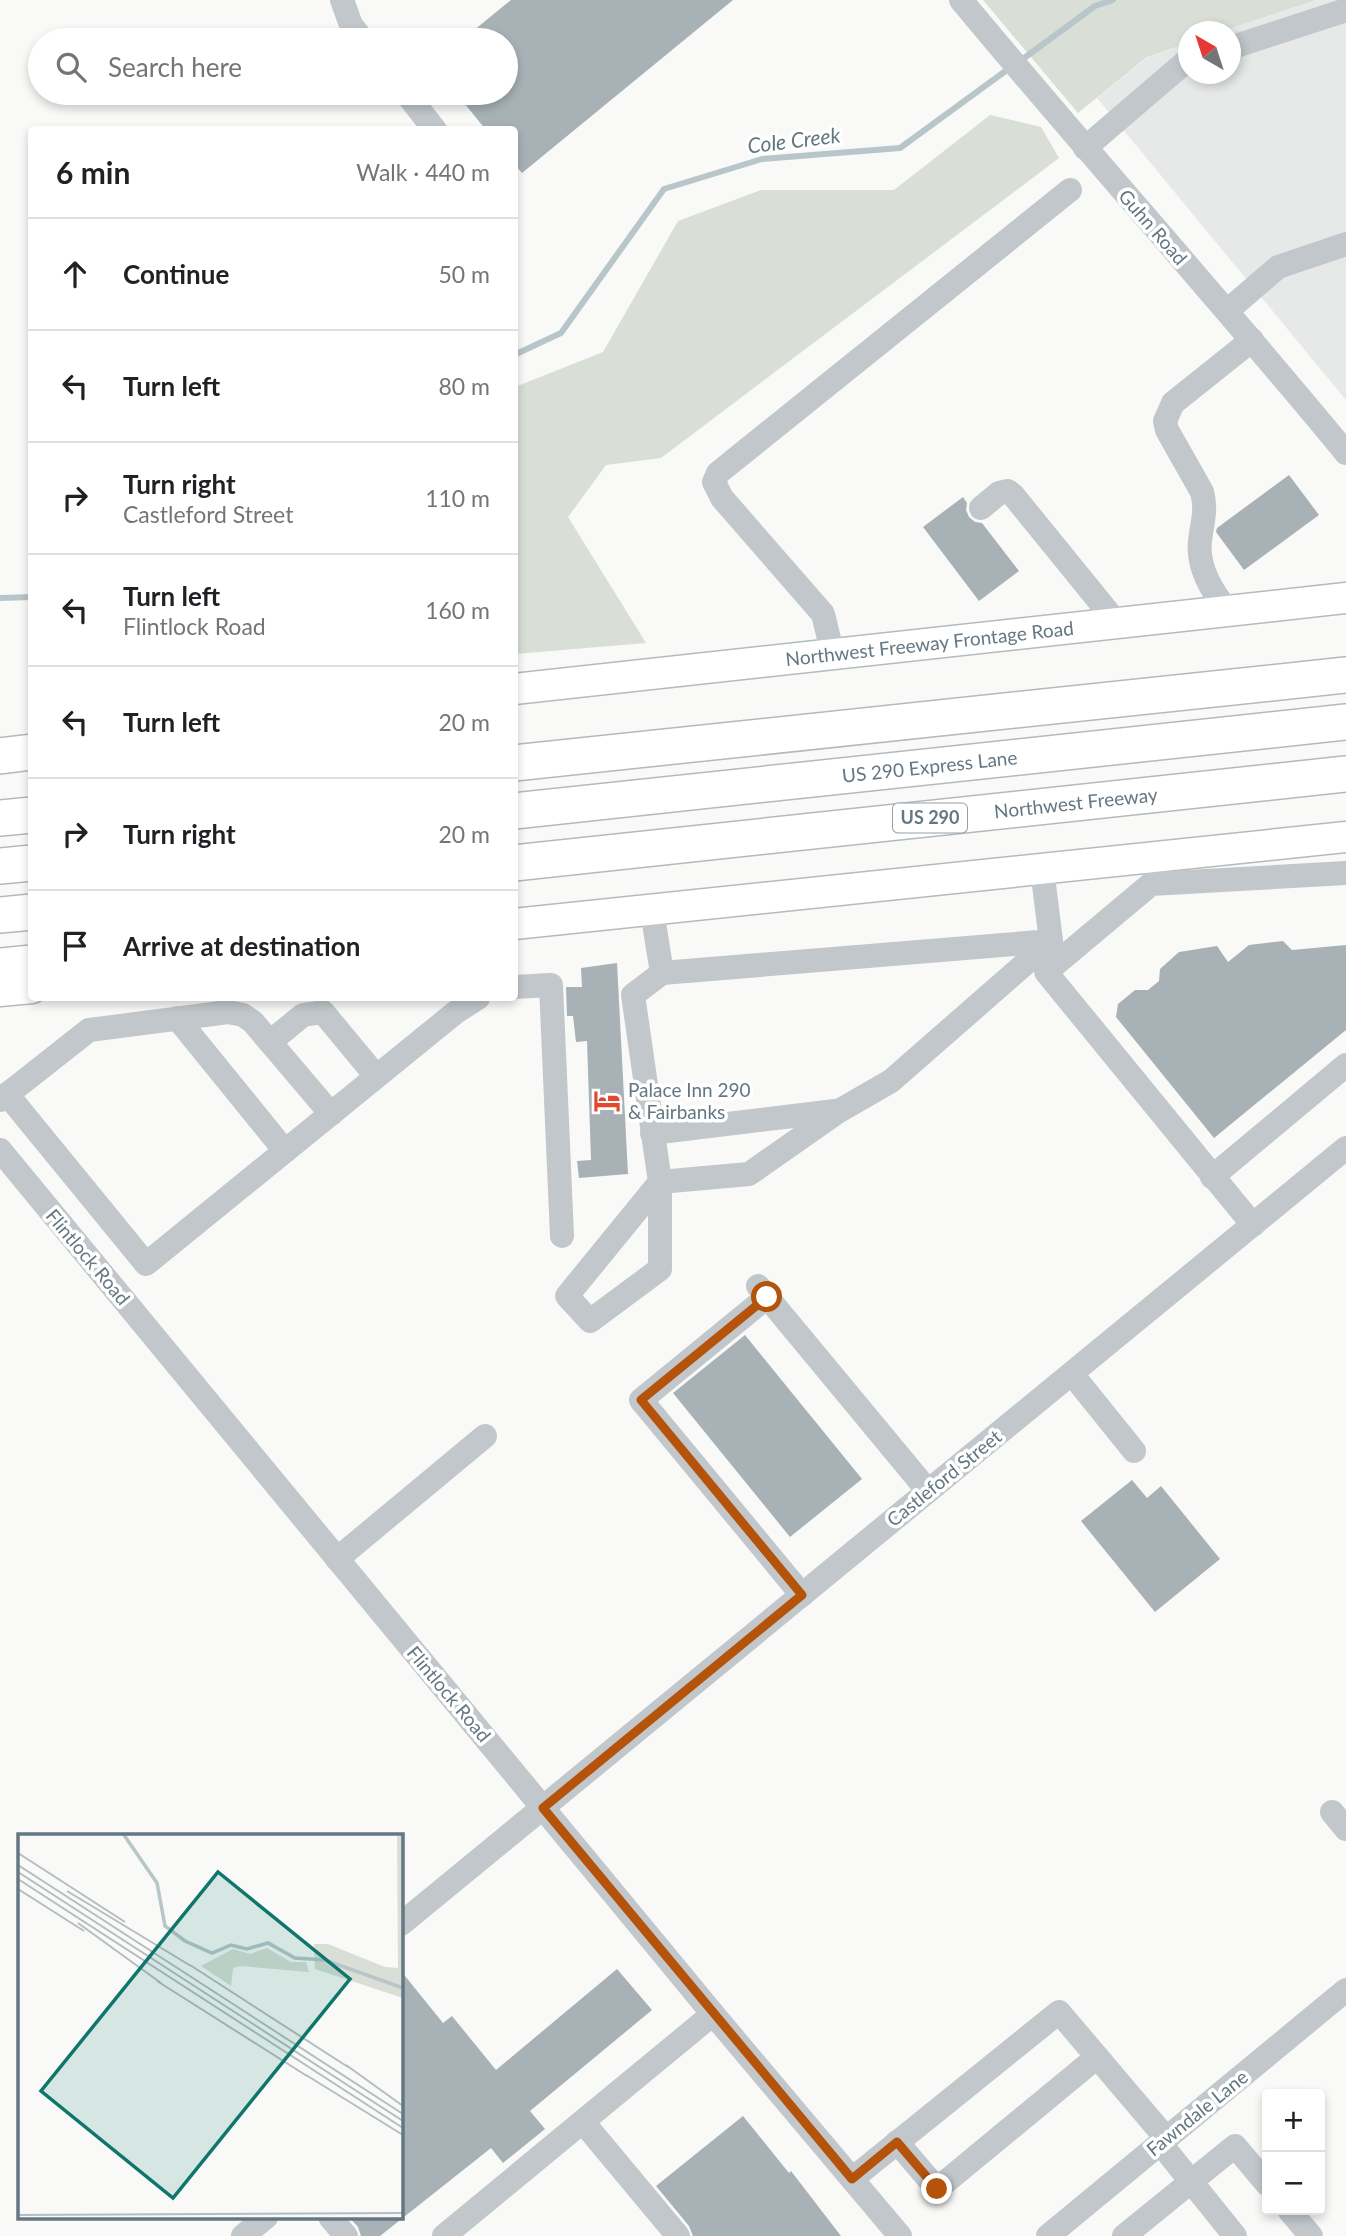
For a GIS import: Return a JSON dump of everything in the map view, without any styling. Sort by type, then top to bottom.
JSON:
[{"type":"highway","points":[[518,764],[1346,675]]},
{"type":"highway","name":"US 290 Express Lane","points":[[518,811],[1346,722]]},
{"type":"highway","points":[[0,756],[28,752]]},
{"type":"highway","name":"Northwest Freeway","points":[[518,863],[1346,774]]},
{"type":"highway","points":[[0,818],[28,815]]},
{"type":"highway","points":[[0,866],[28,863]]},
{"type":"highway","points":[[0,915],[28,912]]},
{"type":"highway","points":[[0,965],[28,963]]},
{"type":"main road","name":"Northwest Freeway Frontage Road","points":[[518,689],[1346,598]]},
{"type":"main road","points":[[0,740],[28,738]]},
{"type":"main road","points":[[518,924],[1346,837]]},
{"type":"main road","points":[[0,991],[28,988]]},
{"type":"street","points":[[342,0],[353,28]]},
{"type":"street","name":"Guhn Road","points":[[961,0],[1346,453]]},
{"type":"street","points":[[1241,44],[1346,10]]},
{"type":"street","points":[[1085,148],[1178,68]]},
{"type":"street","points":[[415,105],[432,126]]},
{"type":"street","points":[[833,655],[823,614],[716,490],[714,482],[718,473],[1070,190]]},
{"type":"street","points":[[1227,311],[1278,267],[1346,244]]},
{"type":"street","points":[[1228,611],[1212,592],[1199,552],[1205,518],[1202,492],[1167,430],[1165,421],[1172,403],[1252,340]]},
{"type":"street","points":[[981,508],[999,493],[1008,491],[1013,495],[1116,623]]},
{"type":"street","points":[[1163,856],[1151,884],[1046,972],[1253,1225]]},
{"type":"street","points":[[1042,869],[1051,942]]},
{"type":"street","points":[[1151,884],[1346,873]]},
{"type":"street","points":[[652,911],[662,973]]},
{"type":"street","points":[[1051,942],[662,973],[634,995],[660,1182],[660,1269],[590,1321],[567,1296],[660,1182],[749,1174],[839,1111],[891,1081],[1051,942]]},
{"type":"street","points":[[518,987],[551,985],[562,1236]]},
{"type":"street","points":[[331,1114],[253,1022],[243,1015],[228,1012],[89,1030],[3,1097],[146,1264],[331,1114],[376,1076],[473,1001]]},
{"type":"street","points":[[270,1042],[303,1015],[323,1012],[376,1076]]},
{"type":"street","points":[[177,1018],[285,1151]]},
{"type":"street","points":[[1212,1177],[1346,1065]]},
{"type":"street","points":[[652,1133],[839,1111]]},
{"type":"street","name":"Castleford Street","points":[[402,1923],[1346,1149]]},
{"type":"street","name":"Flintlock Road","points":[[0,1150],[713,2014],[900,2236]]},
{"type":"street","points":[[103,1274],[134,1248]]},
{"type":"street","points":[[802,1595],[641,1400],[762,1292],[928,1491]]},
{"type":"street","points":[[1072,1374],[1134,1451]]},
{"type":"street","points":[[337,1559],[485,1436]]},
{"type":"street","name":"Fawndale Lane","points":[[1063,2231],[1163,2141],[1346,1990]]},
{"type":"street","points":[[852,2179],[1059,2012],[1235,2236]]},
{"type":"street","points":[[444,2236],[713,2014]]},
{"type":"street","points":[[897,2142],[937,2189],[1097,2057]]},
{"type":"street","points":[[583,2122],[678,2236]]},
{"type":"street","points":[[1124,2236],[1235,2146],[1262,2178]]},
{"type":"street","points":[[1293,2215],[1311,2236]]},
{"type":"street","points":[[243,2236],[265,2218]]},
{"type":"street","points":[[331,2218],[346,2236]]},
{"type":"shaded area","points":[[983,0],[1317,0],[1241,25],[1241,21],[1178,21],[1178,46],[1147,57],[1078,113]]},
{"type":"shaded area","points":[[1318,0],[1346,0],[1346,400],[1097,98],[1148,57],[1178,46],[1178,84],[1241,84],[1241,25]]},
{"type":"shaded area","points":[[990,115],[1041,127],[1059,158],[661,458],[606,465],[568,517],[646,643],[518,654],[518,386],[603,352],[678,221],[761,190],[894,190]]},
{"type":"building","points":[[511,0],[733,0],[522,173],[518,168],[518,126],[483,126],[466,105],[518,105],[518,28],[477,28]]},
{"type":"building","points":[[1289,475],[1319,515],[1244,570],[1216,532],[1217,528]]},
{"type":"building","points":[[963,497],[967,503],[969,517],[982,523],[1019,571],[979,601],[923,527]]},
{"type":"building","points":[[1283,941],[1292,950],[1346,945],[1346,1030],[1214,1138],[1116,1017],[1118,1004],[1135,990],[1148,990],[1159,981],[1160,969],[1179,952],[1217,946],[1228,962],[1249,945]]},
{"type":"building","name":"Palace Inn 290 & Fairbanks","points":[[617,963],[628,1174],[579,1178],[577,1161],[591,1160],[587,1041],[576,1042],[573,1016],[567,1016],[566,987],[582,987],[581,968]]},
{"type":"building","points":[[745,1335],[862,1479],[790,1537],[673,1393]]},
{"type":"building","points":[[1132,1480],[1147,1498],[1161,1486],[1220,1559],[1155,1612],[1081,1521]]},
{"type":"building","points":[[617,1969],[652,2010],[530,2111],[545,2129],[503,2163],[491,2148],[380,2236],[361,2236],[358,2227],[350,2218],[402,2218],[402,1972],[443,2023],[452,2016],[496,2070]]},
{"type":"building","points":[[743,2116],[789,2173],[791,2171],[841,2236],[693,2236],[689,2226],[656,2186]]},
{"type":"waterway","name":"Cole Creek","points":[[1020,61],[1095,6],[1113,0]]},
{"type":"waterway","name":"Cole Creek","points":[[518,353],[561,333],[664,189],[762,159],[900,148],[1011,67]]},
{"type":"waterway","name":"Cole Creek","points":[[0,598],[28,597]]},
{"type":"place","name":"Palace Inn 290 & Fairbanks","points":[[607,1101]]},
{"type":"route","points":[[767,1297],[641,1400],[802,1595],[543,1808],[852,2179],[897,2142],[937,2189]]}]
